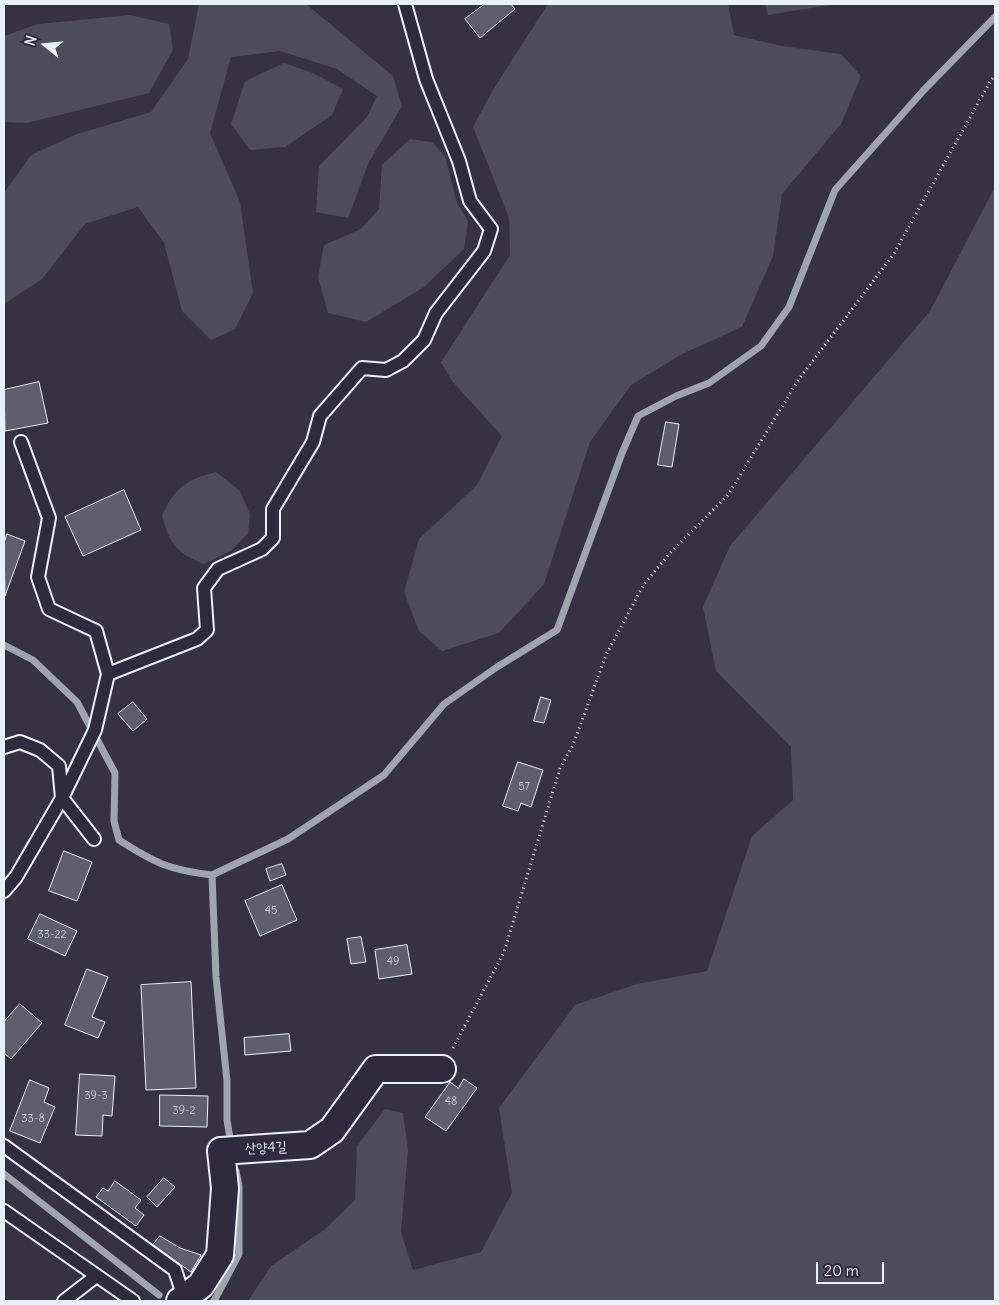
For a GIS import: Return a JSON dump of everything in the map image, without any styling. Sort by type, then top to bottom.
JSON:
[{"type":"street","name":"산양4길","points":[[182,1300],[200,1285],[220,1255],[225,1188],[221,1151],[310,1145],[332,1130],[376,1069],[442,1069]]},
{"type":"lane","points":[[108,674],[197,639],[207,630],[204,588],[218,568],[262,549],[273,538],[272,508],[313,442],[320,416],[362,368],[386,370],[403,360],[424,340],[436,313],[484,250],[491,228],[470,200],[459,161],[426,79],[405,4]]},
{"type":"lane","points":[[4,891],[16,877],[62,798],[95,730],[108,674],[96,630],[49,609],[38,577],[49,518],[21,442]]},
{"type":"lane","points":[[4,747],[20,742],[40,750],[59,766],[62,798],[94,839]]},
{"type":"lane","points":[[4,1146],[175,1270],[182,1300]]},
{"type":"lane","points":[[4,1212],[95,1277],[133,1301]]},
{"type":"lane","points":[[64,1301],[95,1277]]},
{"type":"path","points":[[442,1069],[504,952],[560,768],[573,745],[606,655],[644,584],[671,552],[728,495],[799,380],[893,255],[995,76]]},
{"type":"shaded area","points":[[199,4],[306,4],[393,76],[402,106],[369,162],[348,218],[316,212],[319,166],[367,117],[377,96],[337,69],[280,51],[231,57],[210,133],[240,202],[253,293],[235,329],[211,340],[182,311],[164,243],[138,207],[85,224],[42,279],[4,304],[4,193],[31,155],[77,134],[151,112],[188,59]]},
{"type":"shaded area","points":[[548,4],[728,4],[734,35],[782,46],[841,54],[861,76],[841,124],[782,194],[773,256],[742,327],[682,354],[631,385],[590,442],[544,584],[499,633],[442,651],[419,631],[404,592],[419,539],[477,485],[502,436],[452,381],[441,362],[510,255],[509,218],[473,127],[494,88]]},
{"type":"shaded area","points":[[765,4],[836,4],[768,15]]},
{"type":"shaded area","points":[[130,15],[169,24],[173,50],[149,93],[27,123],[4,122],[4,36],[38,24]]},
{"type":"shaded area","points":[[284,63],[313,73],[343,89],[332,115],[285,147],[250,150],[231,124],[245,81]]},
{"type":"shaded area","points":[[410,139],[432,142],[445,156],[457,203],[468,221],[464,249],[424,287],[366,322],[328,313],[318,277],[324,245],[361,229],[379,209],[382,165]]},
{"type":"shaded area","points":[[995,187],[995,1301],[248,1301],[271,1266],[324,1230],[355,1200],[357,1146],[385,1109],[403,1113],[408,1150],[401,1232],[413,1270],[481,1252],[512,1193],[499,1108],[575,1005],[637,984],[707,971],[752,836],[793,800],[791,747],[716,671],[703,607],[730,546],[930,311]]},
{"type":"shaded area","points":[[216,472],[240,491],[250,514],[248,533],[232,550],[204,564],[187,556],[175,546],[162,515],[177,491],[183,486],[196,478]]},
{"type":"building","points":[[485,4],[511,4],[515,9],[480,38],[465,19]]},
{"type":"building","points":[[39,382],[48,423],[5,431],[4,390]]},
{"type":"building","points":[[666,422],[679,424],[672,467],[658,465]]},
{"type":"building","points":[[124,490],[141,530],[83,556],[65,517]]},
{"type":"building","points":[[7,534],[25,541],[5,596],[4,544]]},
{"type":"building","points":[[541,697],[551,700],[544,723],[534,721]]},
{"type":"building","points":[[133,702],[147,719],[133,731],[118,714]]},
{"type":"building","points":[[518,762],[543,770],[531,807],[521,803],[518,811],[503,806]]},
{"type":"building","points":[[64,851],[92,862],[77,901],[49,891]]},
{"type":"building","points":[[282,864],[286,875],[270,881],[266,869]]},
{"type":"building","points":[[282,885],[297,920],[260,936],[245,901]]},
{"type":"building","points":[[40,914],[77,931],[65,956],[28,939]]},
{"type":"building","points":[[361,937],[366,962],[351,964],[347,939]]},
{"type":"building","points":[[407,945],[412,974],[379,979],[375,950]]},
{"type":"building","points":[[87,969],[108,977],[92,1017],[105,1022],[98,1038],[65,1025]]},
{"type":"building","points":[[191,982],[196,1088],[146,1090],[141,985]]},
{"type":"building","points":[[20,1004],[42,1023],[11,1059],[4,1053],[4,1022]]},
{"type":"building","points":[[289,1034],[291,1051],[245,1055],[244,1038]]},
{"type":"building","points":[[80,1074],[115,1076],[112,1116],[103,1115],[102,1136],[76,1135]]},
{"type":"building","points":[[464,1079],[477,1088],[446,1131],[425,1117],[450,1082],[458,1088]]},
{"type":"building","points":[[30,1080],[49,1088],[44,1102],[55,1107],[40,1143],[10,1131]]},
{"type":"building","points":[[160,1095],[208,1096],[207,1127],[160,1126]]},
{"type":"building","points":[[164,1178],[175,1187],[157,1207],[147,1197]]},
{"type":"building","points":[[115,1181],[141,1200],[135,1208],[144,1215],[136,1226],[96,1197],[103,1188],[108,1191]]},
{"type":"building","points":[[160,1236],[180,1248],[201,1255],[191,1272],[153,1245]]},
{"type":"waterway","points":[[231,1145],[227,1120],[227,1081],[216,977],[212,875],[288,839],[384,775],[444,704],[497,667],[557,630],[622,453],[638,416],[676,396],[709,383],[761,346],[789,307],[835,190],[923,91],[995,17]]},
{"type":"waterway","points":[[4,645],[33,660],[77,702],[115,773],[114,821],[119,840],[153,860],[173,868],[212,875]]},
{"type":"waterway","points":[[214,1301],[239,1254],[239,1186],[236,1171]]},
{"type":"waterway","points":[[4,1174],[159,1295]]}]
